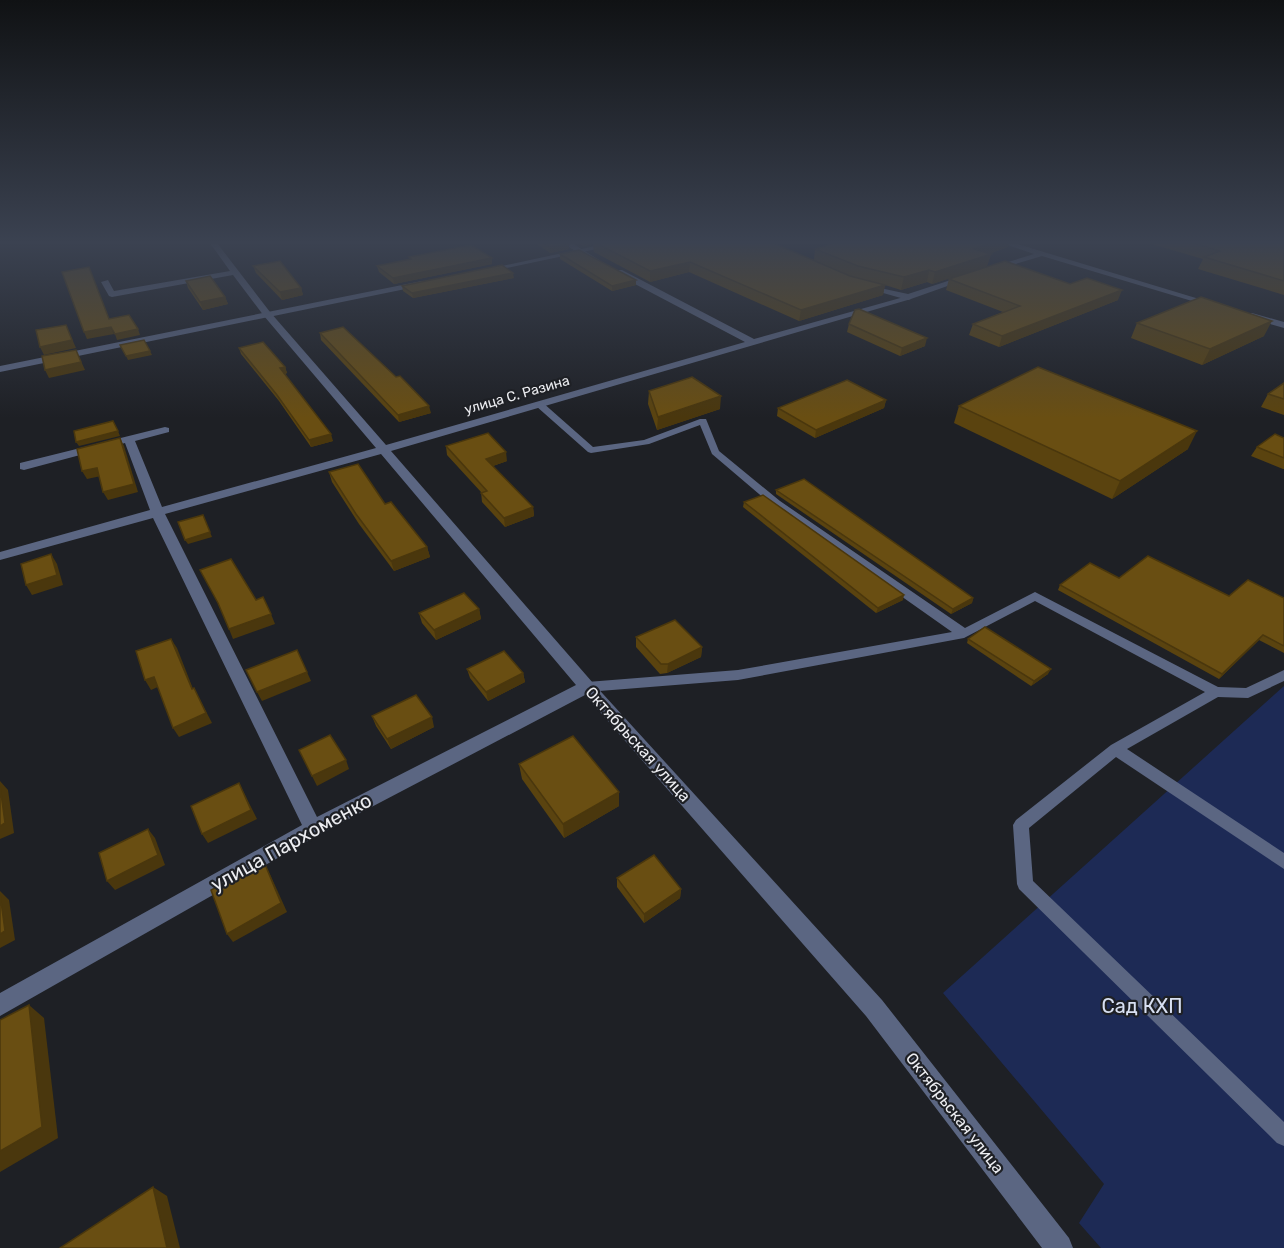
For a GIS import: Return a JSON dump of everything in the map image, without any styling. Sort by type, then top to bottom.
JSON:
[{"type":"street","name":"Октябрьская улица","points":[[257,301],[587,687],[874,1008],[1059,1248]]},
{"type":"street","points":[[0,369],[330,301]]},
{"type":"street","points":[[675,301],[751,341]]},
{"type":"street","name":"улица С. Разина","points":[[0,556],[383,450],[893,301]]},
{"type":"street","points":[[1202,301],[1229,309]]},
{"type":"street","points":[[1240,312],[1284,325]]},
{"type":"street","points":[[24,466],[165,430]]},
{"type":"street","points":[[129,439],[157,512],[313,828]]},
{"type":"street","name":"улица Пархоменко","points":[[0,1005],[313,828],[587,687]]},
{"type":"lane","points":[[539,404],[591,450],[646,442],[704,421],[715,452],[767,495],[964,634]]},
{"type":"lane","points":[[587,687],[738,675],[964,634],[1035,596],[1216,692],[1248,693],[1284,675]]},
{"type":"lane","points":[[1216,692],[1116,749],[1021,825],[1025,884],[1284,1136]]},
{"type":"lane","points":[[1116,749],[1284,862]]},
{"type":"green space","name":"Сад КХП","points":[[1284,686],[1284,1248],[1101,1248],[1079,1223],[1104,1184],[943,993]]},
{"type":"building","points":[[73,301],[102,301],[109,319],[129,315],[138,329],[115,334],[111,327],[84,332]]},
{"type":"building","points":[[781,301],[830,301],[801,310]]},
{"type":"building","points":[[1007,301],[1093,301],[1002,336],[973,324],[1020,306]]},
{"type":"building","points":[[1191,301],[1214,301],[1272,321],[1210,349],[1137,323]]},
{"type":"building","points":[[859,309],[927,338],[902,348],[849,324],[855,310]]},
{"type":"building","points":[[66,325],[72,340],[40,347],[36,330]]},
{"type":"building","points":[[343,327],[396,377],[400,376],[429,406],[398,415],[320,333]]},
{"type":"building","points":[[144,340],[150,351],[126,356],[120,345]]},
{"type":"building","points":[[263,342],[285,367],[280,368],[331,434],[309,440],[239,348]]},
{"type":"building","points":[[76,350],[81,362],[45,370],[42,356]]},
{"type":"building","points":[[1038,367],[1197,431],[1120,481],[959,406]]},
{"type":"building","points":[[692,377],[721,396],[658,417],[649,391]]},
{"type":"building","points":[[847,380],[886,400],[816,430],[778,408]]},
{"type":"building","points":[[1284,383],[1284,399],[1268,394]]},
{"type":"building","points":[[113,421],[118,431],[76,442],[74,431]]},
{"type":"building","points":[[488,433],[506,452],[486,459],[533,507],[504,518],[481,493],[487,491],[446,446]]},
{"type":"building","points":[[1275,434],[1284,438],[1284,458],[1257,447]]},
{"type":"building","points":[[120,438],[134,484],[103,492],[97,468],[82,471],[77,449]]},
{"type":"building","points":[[358,464],[385,504],[391,502],[427,547],[391,561],[356,514],[329,472]]},
{"type":"building","points":[[804,479],[973,598],[953,609],[776,490]]},
{"type":"building","points":[[763,495],[904,595],[878,608],[744,502]]},
{"type":"building","points":[[203,515],[210,532],[185,540],[178,522]]},
{"type":"building","points":[[51,554],[57,575],[26,585],[21,564]]},
{"type":"building","points":[[1148,556],[1229,596],[1248,580],[1284,598],[1284,646],[1263,635],[1222,674],[1060,585],[1090,563],[1119,578]]},
{"type":"building","points":[[231,559],[256,600],[263,597],[271,614],[229,629],[200,570]]},
{"type":"building","points":[[464,593],[479,609],[434,630],[419,613]]},
{"type":"building","points":[[675,620],[702,647],[668,664],[661,664],[636,637]]},
{"type":"building","points":[[985,627],[1051,669],[1034,681],[968,639]]},
{"type":"building","points":[[171,639],[192,689],[194,688],[206,713],[173,728],[154,677],[145,680],[136,651]]},
{"type":"building","points":[[297,650],[307,672],[257,692],[246,670]]},
{"type":"building","points":[[504,651],[523,673],[486,692],[467,669]]},
{"type":"building","points":[[416,695],[432,717],[387,739],[372,716]]},
{"type":"building","points":[[330,735],[346,760],[312,776],[299,750]]},
{"type":"building","points":[[573,736],[619,792],[563,824],[519,764]]},
{"type":"building","points":[[239,783],[251,810],[202,834],[191,806]]},
{"type":"building","points":[[0,786],[5,823],[0,826]]},
{"type":"building","points":[[148,829],[158,855],[107,881],[99,853]]},
{"type":"building","points":[[654,855],[681,889],[644,914],[617,878]]},
{"type":"building","points":[[264,862],[281,903],[227,934],[211,890]]},
{"type":"building","points":[[0,894],[5,931],[0,934]]},
{"type":"building","points":[[29,1005],[42,1127],[0,1151],[0,1020]]},
{"type":"building","points":[[153,1187],[167,1248],[60,1248]]}]
